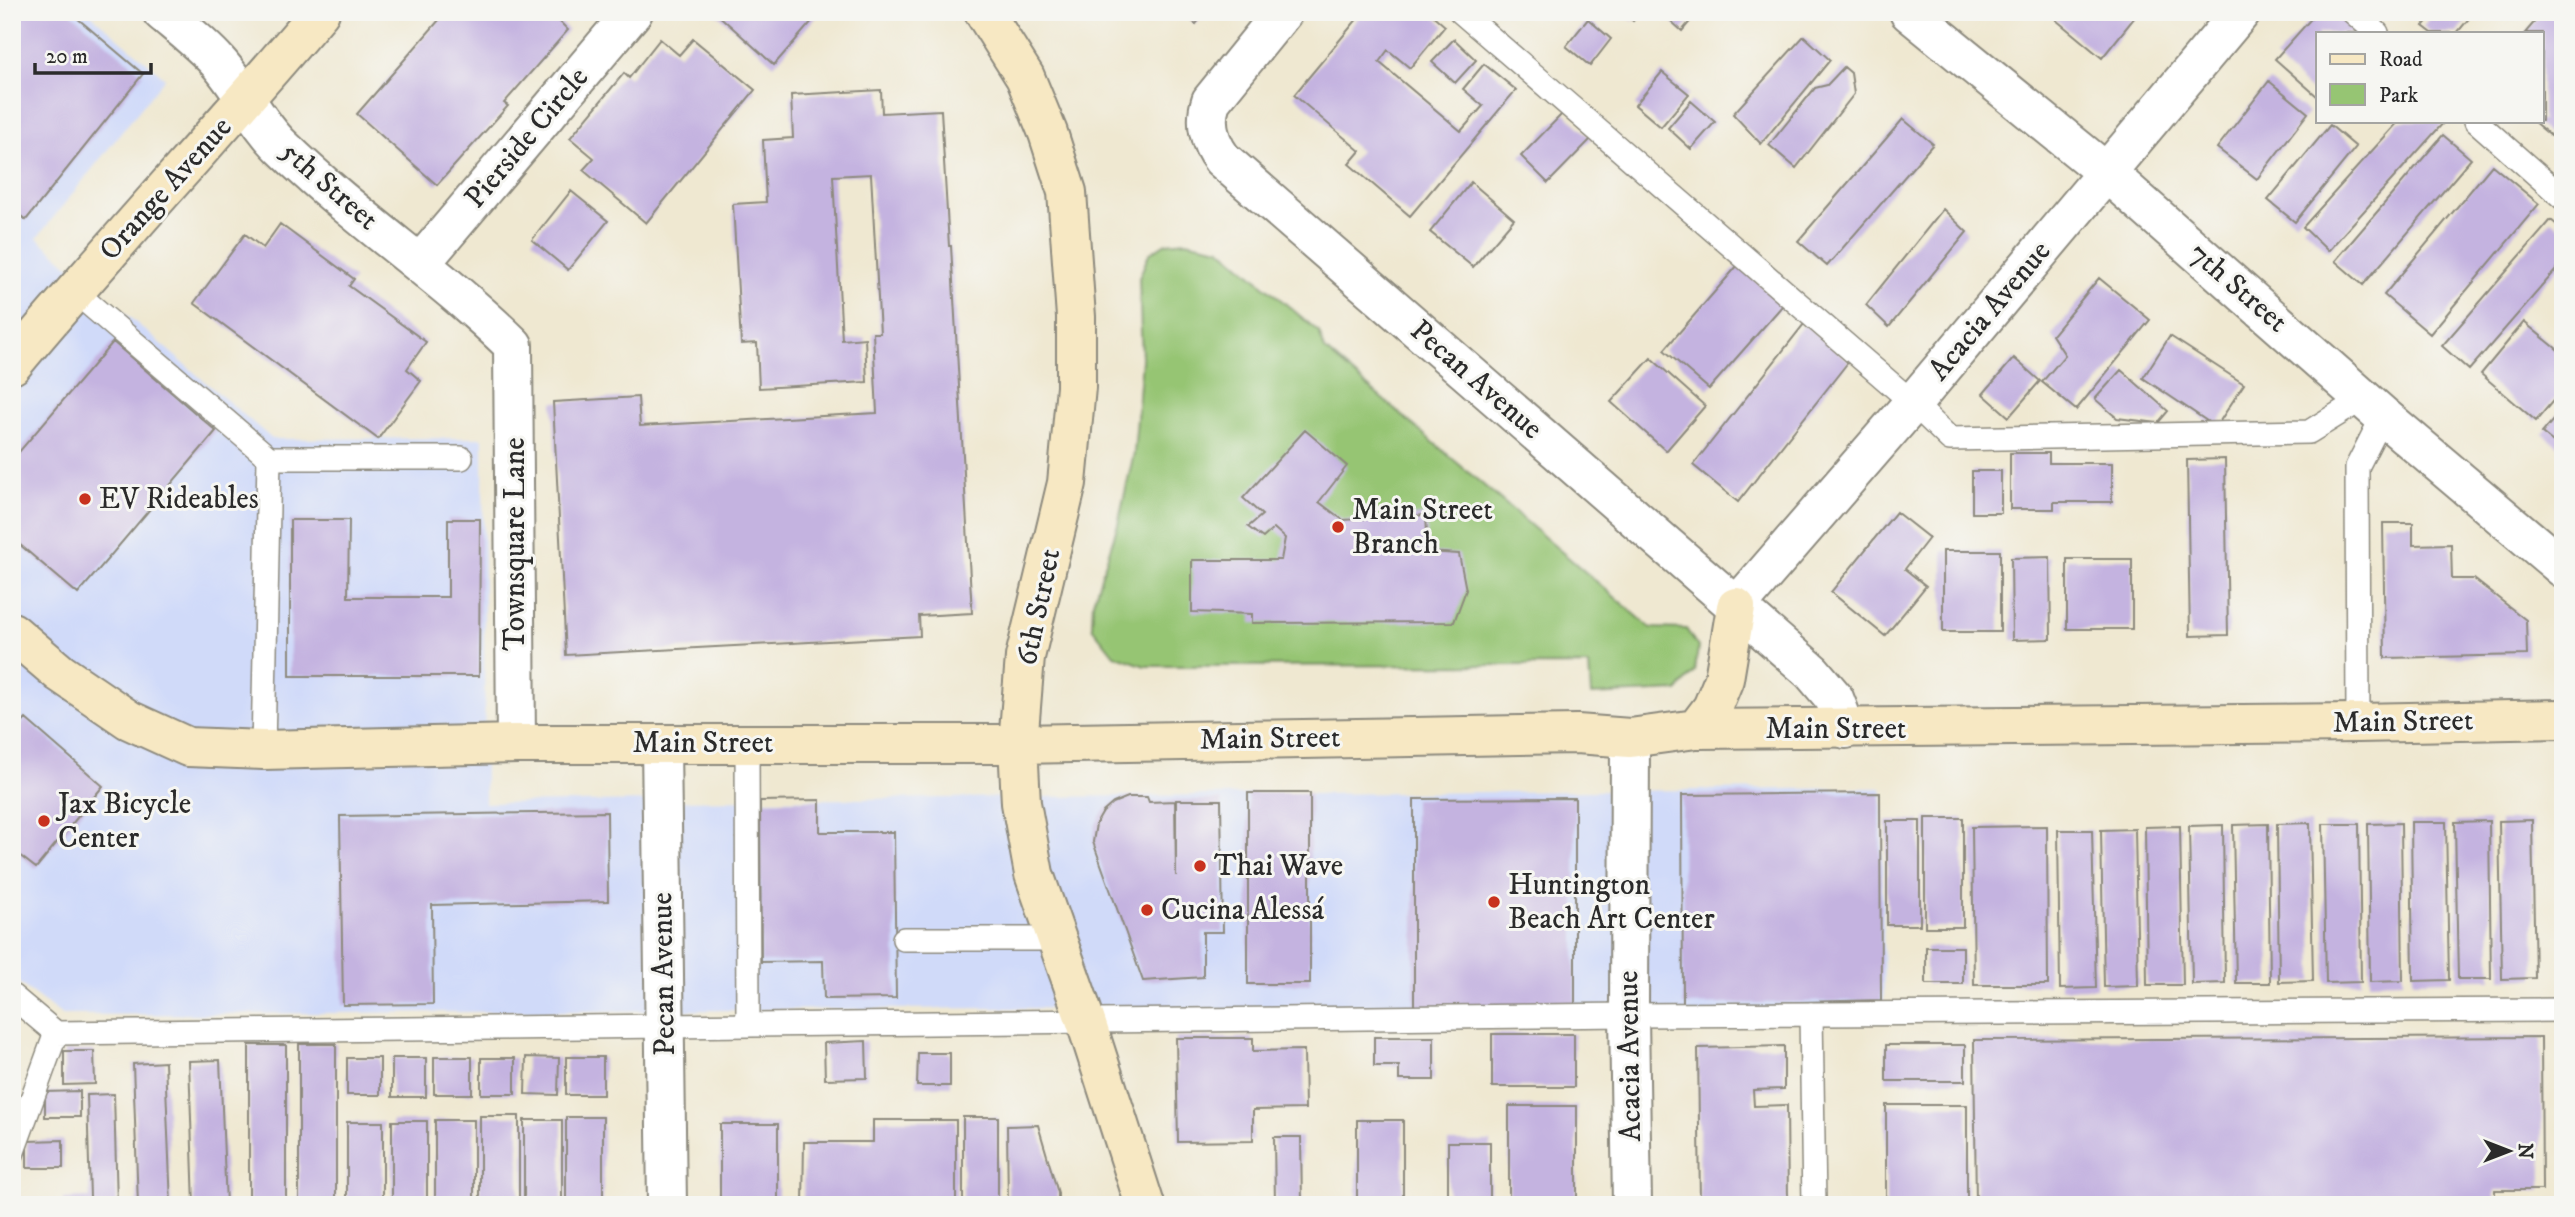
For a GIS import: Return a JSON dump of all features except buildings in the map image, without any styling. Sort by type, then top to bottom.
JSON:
[{"type":"main road","name":"Orange Avenue","points":[[12,365],[74,290],[245,101],[320,12]]},
{"type":"main road","name":"6th Street","points":[[984,12],[1026,77],[1048,132],[1067,192],[1076,317],[1076,387],[1067,483],[1026,657],[1018,744],[1021,803],[1034,874],[1086,1022],[1145,1205]]},
{"type":"main road","points":[[1696,729],[1712,708],[1724,679],[1736,607]]},
{"type":"main road","name":"Main Street","points":[[12,632],[60,673],[129,720],[188,747],[263,750],[516,744],[1018,744],[1577,734],[1629,738],[1696,729],[2563,719]]},
{"type":"street","name":"5th Street","points":[[162,12],[219,62],[279,145],[472,306],[513,345]]},
{"type":"street","name":"Pierside Circle","points":[[420,264],[633,12]]},
{"type":"street","name":"Pecan Avenue","points":[[1283,12],[1211,101],[1208,111],[1209,130],[1222,159],[1812,672],[1834,698],[1846,729]]},
{"type":"street","name":"7th Street","points":[[1909,12],[2107,173],[2563,568]]},
{"type":"street","name":"Acacia Avenue","points":[[1736,607],[1913,403],[2241,12]]},
{"type":"street","name":"Townsquare Lane","points":[[513,345],[516,744]]},
{"type":"street","name":"Acacia Avenue","points":[[1629,738],[1632,1205]]},
{"type":"street","name":"Pecan Avenue","points":[[660,744],[667,1205]]},
{"type":"lane","points":[[1461,12],[1913,403],[1950,439],[2309,432],[2374,407]]},
{"type":"lane","points":[[2353,12],[2376,32]]},
{"type":"lane","points":[[2477,122],[2563,198]]},
{"type":"lane","points":[[74,290],[269,458],[461,458]]},
{"type":"lane","points":[[2358,723],[2357,467],[2374,407]]},
{"type":"lane","points":[[263,750],[269,458]]},
{"type":"lane","points":[[747,744],[748,1024]]},
{"type":"lane","points":[[904,939],[1055,939]]},
{"type":"lane","points":[[12,996],[56,1033],[1629,1014],[2563,1010]]},
{"type":"lane","points":[[1811,1014],[1814,1205]]},
{"type":"lane","points":[[12,1154],[56,1033]]},
{"type":"shaded area","points":[[12,12],[88,12],[165,78],[37,238],[272,439],[483,438],[485,803],[1882,788],[1884,1019],[1008,1008],[62,1015],[12,978]]},
{"type":"green space","points":[[1186,241],[1220,248],[1319,332],[1325,350],[1651,628],[1686,629],[1698,647],[1695,672],[1677,691],[1591,695],[1589,665],[1145,666],[1114,655],[1092,627],[1093,602],[1118,524],[1134,453],[1142,360],[1139,278],[1149,254],[1166,243]]},
{"type":"place","name":"EV Rideables","points":[[85,499]]},
{"type":"place","name":"Main Street Branch","points":[[1338,527]]},
{"type":"place","name":"Jax Bicycle Center","points":[[44,821]]},
{"type":"place","name":"Thai Wave","points":[[1200,866]]},
{"type":"place","name":"Huntington Beach Art Center","points":[[1494,902]]},
{"type":"place","name":"Cucina Alessá","points":[[1147,910]]}]
